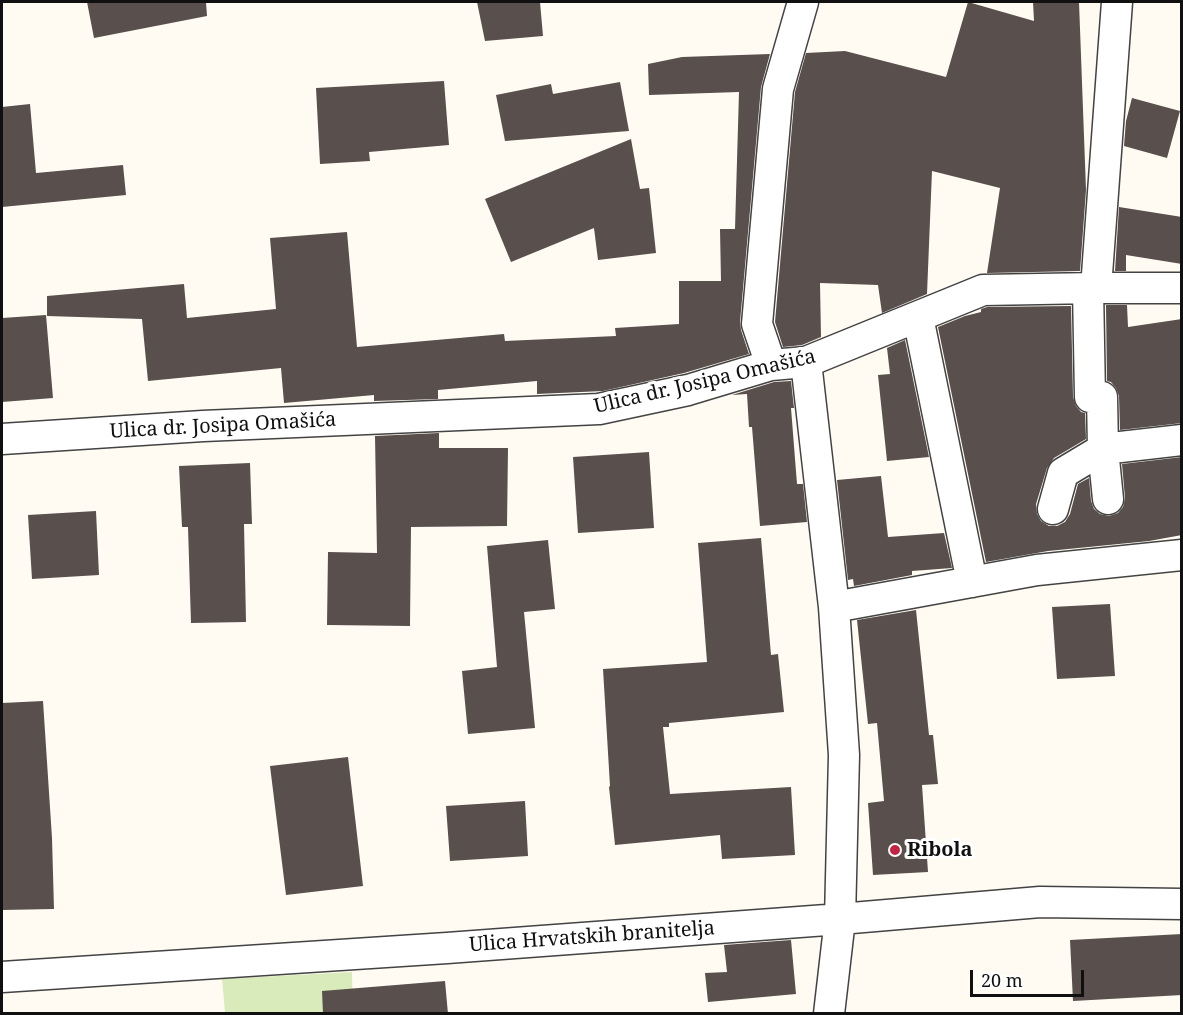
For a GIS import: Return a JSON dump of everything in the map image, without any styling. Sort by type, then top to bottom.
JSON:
[{"type":"street","points":[[771,365],[757,324],[778,89],[803,2]]},
{"type":"street","points":[[1107,499],[1102,397],[1090,397],[1092,288],[1117,2]]},
{"type":"street","name":"Ulica dr. Josipa Omašića","points":[[2,439],[203,426],[599,409],[688,390],[771,365],[806,362],[983,290],[1182,288]]},
{"type":"street","points":[[918,316],[972,582]]},
{"type":"street","points":[[806,362],[834,607],[844,755],[840,919],[829,1014]]},
{"type":"street","points":[[1053,509],[1064,473],[1103,449],[1182,440]]},
{"type":"street","points":[[834,607],[1037,570],[1182,555]]},
{"type":"street","name":"Ulica Hrvatskih branitelja","points":[[2,976],[447,948],[1040,902],[1182,904]]},
{"type":"green space","points":[[352,972],[353,1013],[225,1013],[222,979]]},
{"type":"building","points":[[87,2],[206,2],[207,16],[94,38]]},
{"type":"building","points":[[477,2],[540,2],[543,36],[485,41]]},
{"type":"building","points":[[968,2],[1034,21],[1033,2],[1079,2],[1086,190],[1080,271],[987,273],[1000,188],[932,171],[927,294],[882,313],[878,285],[820,283],[821,337],[802,345],[783,347],[775,322],[795,92],[806,53],[845,51],[946,77]]},
{"type":"building","points":[[770,54],[761,87],[740,322],[749,354],[684,373],[603,391],[537,394],[537,381],[438,390],[438,399],[374,401],[374,395],[284,403],[281,368],[148,381],[142,319],[47,316],[47,296],[184,284],[187,318],[276,309],[270,238],[347,232],[357,347],[504,334],[505,341],[616,336],[615,328],[679,324],[679,281],[721,281],[720,229],[735,229],[739,92],[649,95],[648,64],[682,57]]},
{"type":"building","points":[[444,81],[449,145],[369,152],[370,161],[320,164],[316,88]]},
{"type":"building","points":[[620,82],[629,131],[505,141],[496,95],[551,84],[553,94]]},
{"type":"building","points":[[1132,98],[1180,111],[1167,158],[1124,146],[1126,121]]},
{"type":"building","points":[[30,104],[36,173],[123,165],[126,195],[2,207],[2,107]]},
{"type":"building","points":[[631,139],[640,189],[649,188],[656,253],[598,260],[594,228],[511,262],[485,199]]},
{"type":"building","points":[[1119,207],[1182,217],[1182,264],[1126,255],[1126,271],[1115,271]]},
{"type":"building","points":[[1106,305],[1127,305],[1128,327],[1182,319],[1182,423],[1120,430],[1119,396],[1116,388],[1107,381]]},
{"type":"building","points":[[1071,306],[1073,397],[1076,406],[1085,413],[1086,439],[1054,458],[1047,468],[1036,504],[1037,514],[1041,521],[1049,526],[1057,526],[1065,522],[1070,514],[1078,484],[1089,478],[1094,509],[1100,514],[1109,516],[1118,513],[1123,507],[1125,498],[1122,464],[1182,457],[1182,535],[1149,541],[1048,551],[986,562],[938,327],[981,312],[981,309],[987,307]]},
{"type":"building","points":[[46,315],[53,398],[2,402],[2,318]]},
{"type":"building","points":[[905,340],[929,457],[887,461],[878,375],[890,374],[887,348]]},
{"type":"building","points":[[791,381],[797,484],[803,484],[807,522],[760,526],[747,394],[732,395],[774,382]]},
{"type":"building","points":[[439,433],[439,448],[508,448],[507,526],[411,527],[410,626],[327,625],[328,552],[377,553],[375,436]]},
{"type":"building","points":[[649,452],[654,528],[578,533],[573,457]]},
{"type":"building","points":[[250,463],[252,524],[244,524],[246,622],[191,623],[188,527],[182,527],[179,466]]},
{"type":"building","points":[[881,476],[888,537],[944,533],[952,568],[912,571],[912,575],[854,586],[853,579],[848,580],[837,480]]},
{"type":"building","points":[[96,511],[99,575],[32,579],[28,515]]},
{"type":"building","points":[[761,538],[771,655],[778,654],[784,712],[669,723],[669,727],[663,727],[670,794],[791,787],[795,855],[722,859],[720,835],[615,845],[609,787],[603,669],[707,662],[698,543]]},
{"type":"building","points":[[548,540],[555,609],[524,612],[535,728],[468,734],[462,671],[497,667],[487,546]]},
{"type":"building","points":[[1110,604],[1115,676],[1057,679],[1052,607]]},
{"type":"building","points":[[916,610],[929,735],[933,735],[938,784],[922,785],[928,872],[873,875],[868,803],[884,801],[877,723],[868,724],[857,620]]},
{"type":"building","points":[[43,701],[54,909],[2,910],[2,703]]},
{"type":"building","points":[[348,757],[363,886],[286,895],[270,766]]},
{"type":"building","points":[[525,801],[528,856],[450,861],[446,806]]},
{"type":"building","points":[[1182,934],[1182,995],[1073,1001],[1070,940]]},
{"type":"building","points":[[791,940],[796,994],[708,1002],[705,973],[727,972],[724,945]]},
{"type":"building","points":[[445,981],[448,1014],[323,1014],[322,991]]},
{"type":"place","name":"Ribola","points":[[895,850]]}]
